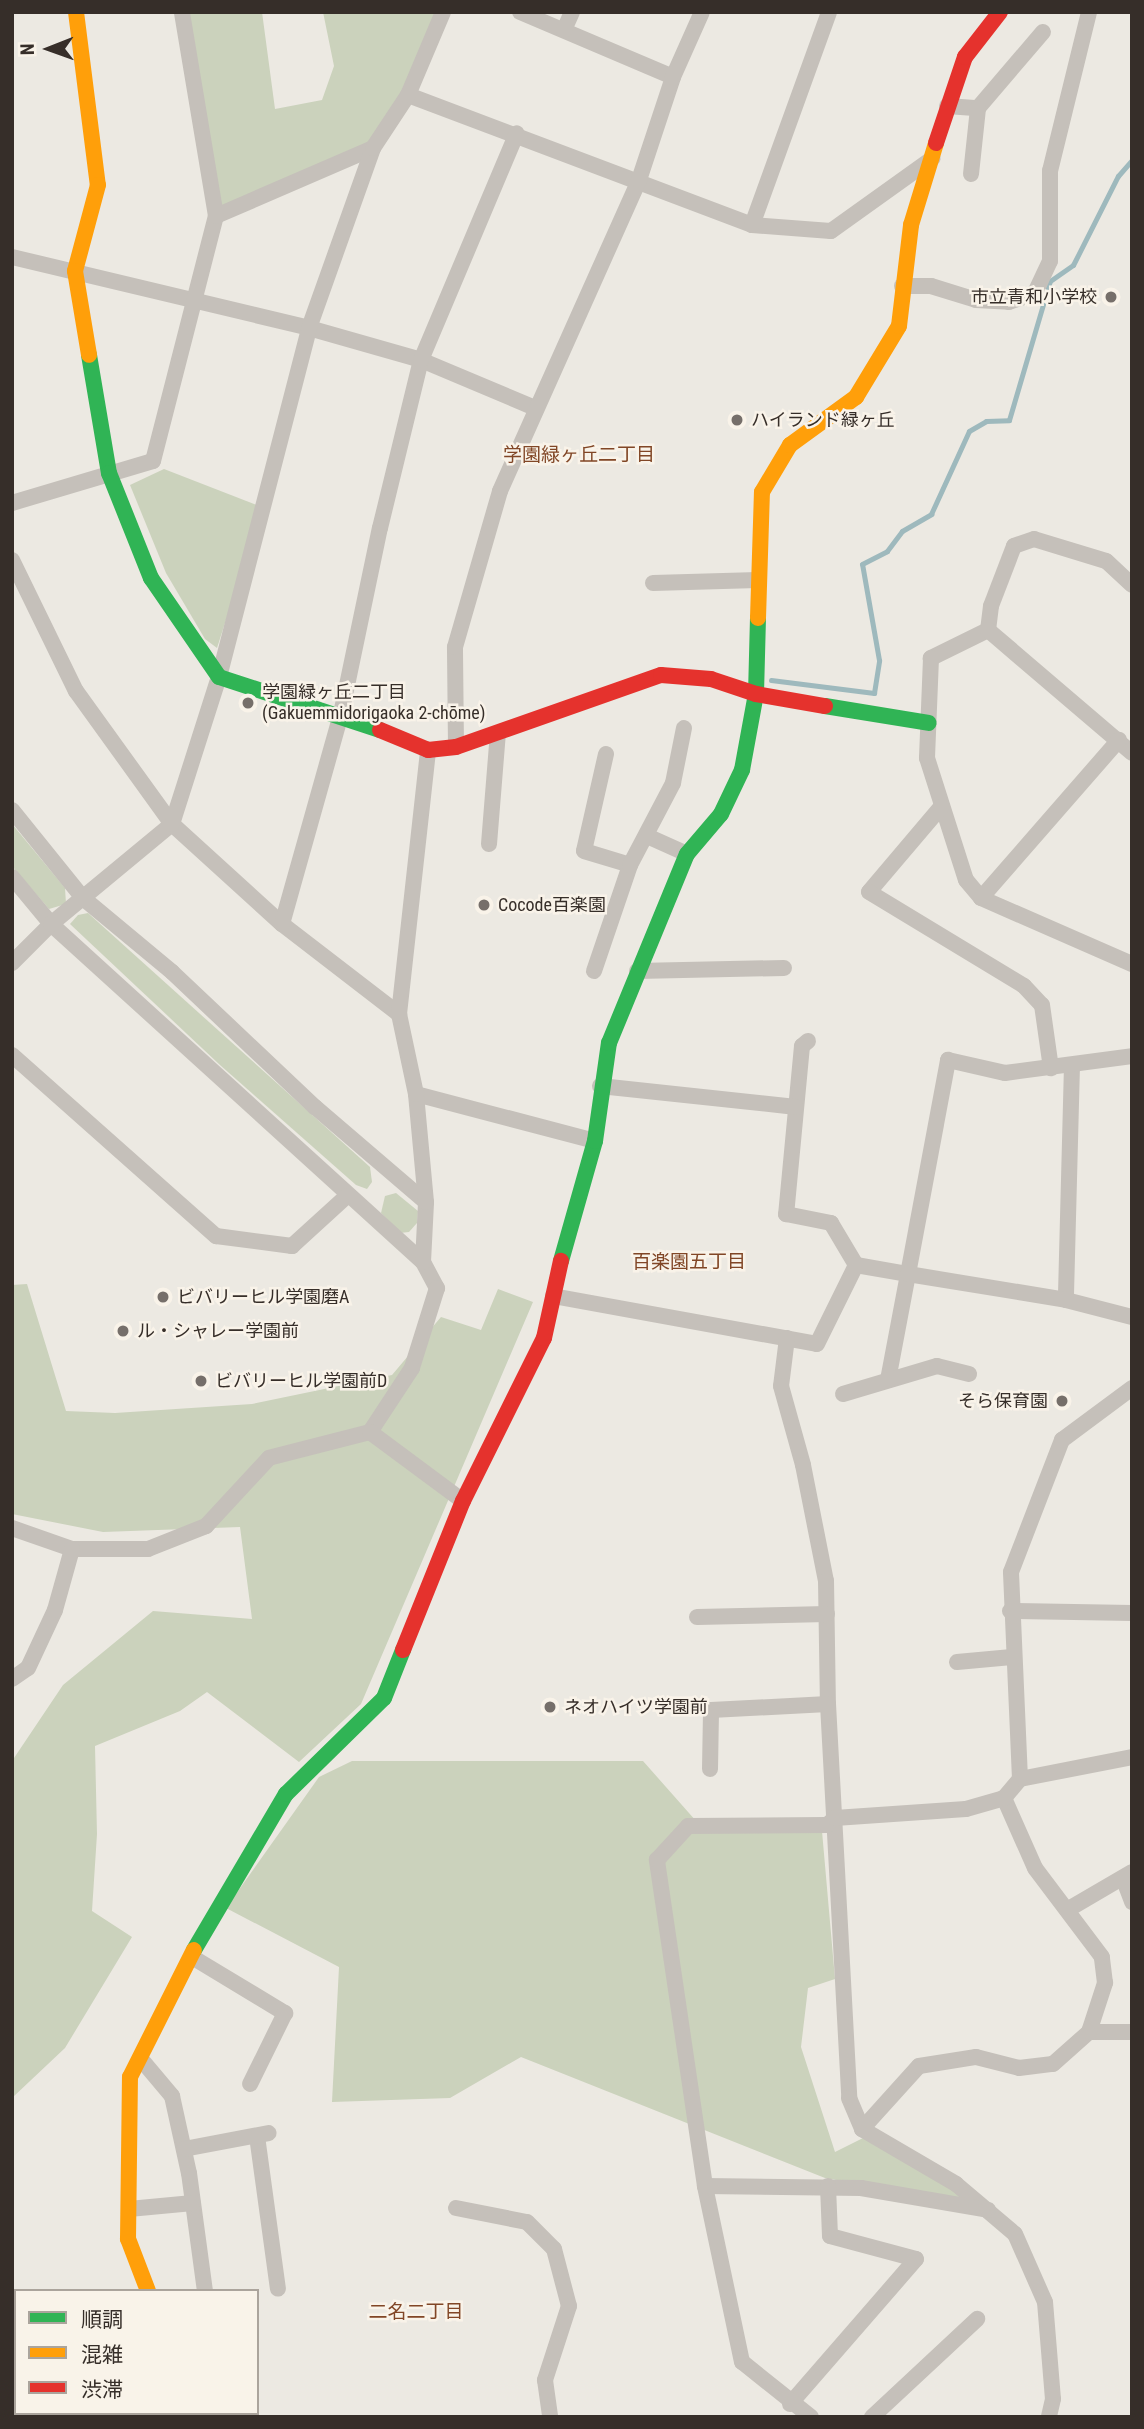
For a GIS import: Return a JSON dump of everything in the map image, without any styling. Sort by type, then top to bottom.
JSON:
[{"type":"street","points":[[76,12],[98,185],[75,271],[109,473],[151,578],[219,677],[341,714],[428,750],[456,747],[661,675],[711,679],[756,694],[929,723]]},
{"type":"street","points":[[12,503],[153,461],[216,216],[182,12]]},
{"type":"street","points":[[12,963],[51,924],[172,824],[219,677],[309,328],[373,148],[408,95],[443,12]]},
{"type":"street","points":[[520,12],[673,77]]},
{"type":"street","points":[[564,30],[572,12]]},
{"type":"street","points":[[456,747],[455,647],[500,491],[534,408],[639,180],[673,77],[702,12]]},
{"type":"street","points":[[752,225],[829,12]]},
{"type":"street","points":[[147,2289],[128,2239],[130,2077],[213,1912],[286,1794],[384,1698],[463,1501],[544,1338],[571,1214],[595,1141],[600,1086],[609,1044],[687,854],[721,814],[742,770],[756,694],[762,492],[790,445],[856,397],[899,326],[911,225],[947,106],[965,57],[1000,12]]},
{"type":"street","points":[[902,286],[931,286],[976,300],[1009,302],[1035,293],[1050,261],[1050,171],[1089,12]]},
{"type":"street","points":[[971,174],[978,108],[1042,32]]},
{"type":"street","points":[[408,95],[517,133],[752,225],[831,231],[933,158]]},
{"type":"street","points":[[947,106],[978,108]]},
{"type":"street","points":[[282,924],[341,714],[380,528],[421,360],[517,133]]},
{"type":"street","points":[[216,216],[373,148]]},
{"type":"street","points":[[12,257],[309,328],[421,360],[534,408]]},
{"type":"street","points":[[988,630],[991,606],[1014,546],[1034,539],[1106,561],[1132,585]]},
{"type":"street","points":[[12,560],[76,691],[172,824],[282,924],[399,1014]]},
{"type":"street","points":[[653,583],[758,580]]},
{"type":"street","points":[[988,630],[931,657],[927,758],[966,880],[981,898],[1132,964]]},
{"type":"street","points":[[988,630],[1132,753]]},
{"type":"street","points":[[594,971],[630,865],[673,783],[684,728]]},
{"type":"street","points":[[489,844],[498,733]]},
{"type":"street","points":[[981,898],[1119,740]]},
{"type":"street","points":[[423,1262],[426,1202],[416,1094],[399,1014],[428,750]]},
{"type":"street","points":[[606,754],[584,851],[630,865]]},
{"type":"street","points":[[941,807],[869,892],[1024,986],[1042,1005],[1051,1068]]},
{"type":"street","points":[[12,810],[83,898],[172,972],[315,1108],[426,1202]]},
{"type":"street","points":[[647,836],[687,854]]},
{"type":"street","points":[[12,877],[51,924],[347,1196],[423,1262],[437,1288],[412,1368],[370,1432],[269,1458],[206,1526],[148,1549],[72,1549],[12,1528]]},
{"type":"street","points":[[637,971],[785,968]]},
{"type":"street","points":[[808,1041],[803,1046],[786,1214],[831,1223],[856,1265],[908,1274],[926,1273],[1066,1300],[1132,1317]]},
{"type":"street","points":[[12,1055],[216,1236],[292,1246],[347,1196]]},
{"type":"street","points":[[888,1380],[948,1060],[1005,1073],[1132,1056]]},
{"type":"street","points":[[1066,1300],[1072,1065]]},
{"type":"street","points":[[600,1086],[796,1107]]},
{"type":"street","points":[[416,1094],[595,1141]]},
{"type":"street","points":[[553,1296],[817,1344],[856,1265]]},
{"type":"street","points":[[787,1338],[781,1386],[806,1478],[826,1581],[828,1704],[849,2098],[862,2129],[956,2184],[992,2211],[1015,2234],[1045,2302],[1053,2399],[1049,2417]]},
{"type":"street","points":[[844,1394],[937,1366],[969,1374]]},
{"type":"street","points":[[1020,1779],[1010,1611],[1011,1572],[1022,1533],[1062,1440],[1132,1388]]},
{"type":"street","points":[[370,1432],[463,1501]]},
{"type":"street","points":[[12,1679],[28,1668],[34,1657],[55,1611],[72,1549]]},
{"type":"street","points":[[1010,1611],[1132,1613]]},
{"type":"street","points":[[697,1617],[827,1614]]},
{"type":"street","points":[[957,1662],[1012,1657]]},
{"type":"street","points":[[710,1769],[711,1710],[828,1704]]},
{"type":"street","points":[[811,2417],[790,2404],[741,2362],[705,2186],[657,1860],[688,1826],[827,1825],[835,1818],[966,1809],[1004,1798],[1020,1779],[1132,1756]]},
{"type":"street","points":[[862,2129],[919,2066],[976,2057],[1019,2068],[1052,2064],[1089,2032],[1105,1983],[1102,1957],[1035,1868],[1004,1798]]},
{"type":"street","points":[[1066,1910],[1127,1875],[1132,1902]]},
{"type":"street","points":[[192,1958],[285,2013],[250,2084]]},
{"type":"street","points":[[1089,2032],[1132,2032]]},
{"type":"street","points":[[140,2058],[172,2096],[184,2149],[205,2289]]},
{"type":"street","points":[[184,2149],[262,2135],[278,2289]]},
{"type":"street","points":[[705,2186],[828,2186],[992,2211]]},
{"type":"street","points":[[790,2404],[916,2259],[830,2236],[828,2186]]},
{"type":"street","points":[[129,2209],[193,2203]]},
{"type":"street","points":[[456,2208],[527,2222],[554,2249],[569,2306],[545,2381],[550,2417]]},
{"type":"street","points":[[872,2417],[976,2319]]},
{"type":"green space","points":[[182,12],[262,12],[275,109],[322,100],[334,66],[323,12],[443,12],[373,148],[216,216]]},
{"type":"green space","points":[[164,469],[262,507],[217,648],[205,639],[166,573],[130,485]]},
{"type":"green space","points":[[12,824],[65,888],[66,904],[49,909],[12,866]]},
{"type":"green space","points":[[88,913],[370,1167],[372,1182],[367,1189],[356,1185],[220,1065],[70,924],[78,915]]},
{"type":"green space","points":[[396,1193],[418,1211],[417,1223],[409,1232],[400,1233],[381,1213],[385,1196]]},
{"type":"green space","points":[[27,1284],[66,1411],[115,1413],[252,1404],[392,1375],[441,1317],[481,1330],[498,1289],[533,1302],[361,1704],[299,1762],[207,1692],[180,1711],[95,1746],[97,1834],[92,1911],[132,1937],[65,2048],[12,2098],[12,1761],[63,1685],[153,1611],[252,1619],[240,1527],[103,1532],[12,1514],[12,1285]]},
{"type":"green space","points":[[352,1761],[643,1761],[704,1830],[822,1831],[835,1979],[808,1988],[801,2047],[835,2152],[865,2137],[984,2206],[825,2178],[521,2057],[450,2098],[332,2102],[339,1967],[226,1908],[319,1777]]},
{"type":"waterway","points":[[771,680],[874,693],[879,660],[862,564],[887,551],[902,531],[931,514],[969,431],[986,421],[1009,420],[1050,281],[1073,265],[1118,176],[1132,160]]},
{"type":"traffic: fast","points":[[89,355],[109,473],[151,578],[219,677],[380,730]]},
{"type":"traffic: fast","points":[[561,1261],[595,1141],[609,1043],[687,854],[721,814],[742,770],[756,694],[758,618]]},
{"type":"traffic: fast","points":[[825,706],[929,723]]},
{"type":"traffic: fast","points":[[194,1950],[286,1794],[384,1698],[403,1650]]},
{"type":"traffic: slow","points":[[76,12],[98,185],[75,271],[89,355]]},
{"type":"traffic: slow","points":[[758,618],[762,492],[790,445],[856,397],[899,326],[911,225],[936,143]]},
{"type":"traffic: slow","points":[[147,2289],[128,2239],[130,2077],[194,1950]]},
{"type":"traffic: jam","points":[[936,143],[965,57],[1000,12]]},
{"type":"traffic: jam","points":[[380,730],[428,750],[456,747],[661,675],[711,679],[756,694],[825,706]]},
{"type":"traffic: jam","points":[[403,1650],[463,1501],[544,1338],[561,1261]]},
{"type":"place","name":"市立青和小学校","points":[[1111,297]]},
{"type":"place","name":"ハイランド緑ヶ丘","points":[[737,420]]},
{"type":"place","name":"学園緑ヶ丘二丁目 (Gakuemmidorigaoka 2-chōme)","points":[[248,703]]},
{"type":"place","name":"Cocode百楽園","points":[[484,905]]},
{"type":"place","name":"ビバリーヒル学園磨A","points":[[163,1297]]},
{"type":"place","name":"ル・シャレー学園前","points":[[123,1331]]},
{"type":"place","name":"ビバリーヒル学園前D","points":[[201,1381]]},
{"type":"place","name":"そら保育園","points":[[1062,1401]]},
{"type":"place","name":"ネオハイツ学園前","points":[[550,1707]]},
{"type":"district","name":"学園緑ヶ丘二丁目","points":[[579,455]]},
{"type":"district","name":"百楽園五丁目","points":[[689,1262]]},
{"type":"district","name":"二名二丁目","points":[[416,2312]]}]
